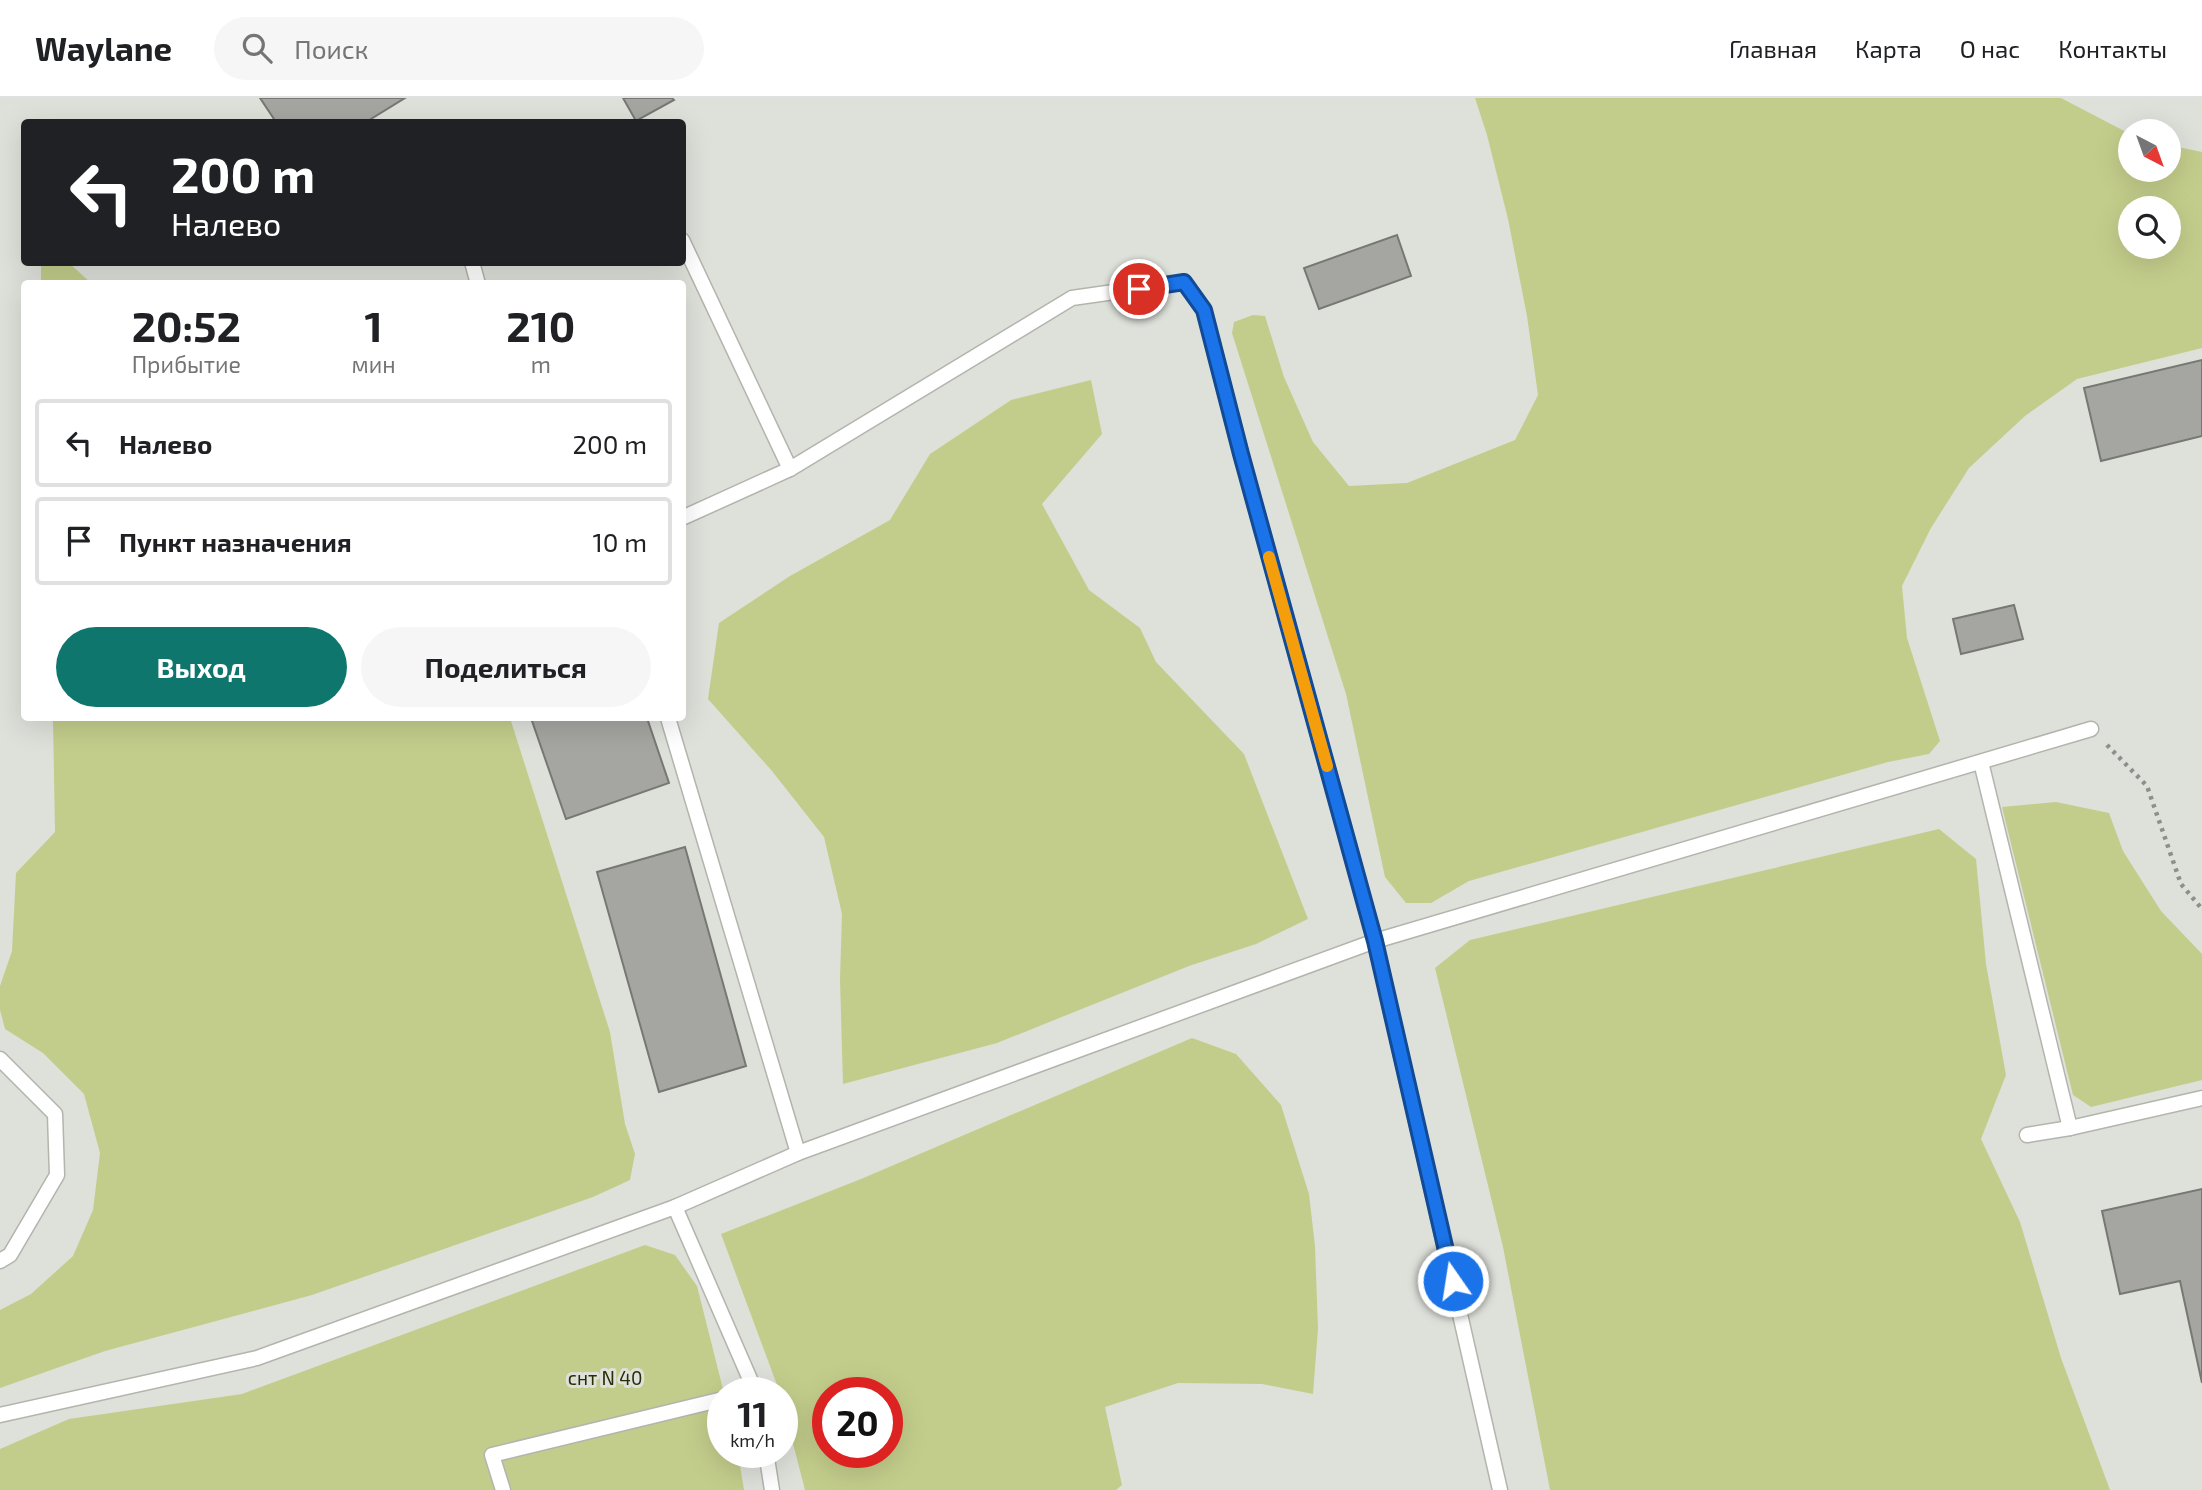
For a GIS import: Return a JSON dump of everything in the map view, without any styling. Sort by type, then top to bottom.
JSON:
[{"type":"lane","points":[[686,248],[790,469]]},
{"type":"lane","points":[[686,516],[790,469],[1072,298],[1184,282],[1204,310],[1375,941],[1500,1490]]},
{"type":"lane","points":[[669,721],[797,1153]]},
{"type":"lane","points":[[0,1415],[257,1357],[675,1207],[797,1153],[1375,941],[2091,729]]},
{"type":"lane","points":[[1980,762],[2070,1128]]},
{"type":"lane","points":[[0,1059],[55,1114],[57,1175],[10,1255],[0,1261]]},
{"type":"lane","points":[[2027,1135],[2202,1098]]},
{"type":"lane","points":[[675,1207],[747,1377]]},
{"type":"lane","points":[[503,1490],[492,1455],[707,1403]]},
{"type":"lane","points":[[769,1468],[772,1490]]},
{"type":"path","points":[[2091,729],[2147,786],[2181,884],[2202,909]]},
{"type":"green space","points":[[1475,98],[2061,98],[2118,128],[2118,182],[2181,182],[2181,148],[2202,152],[2202,348],[2077,379],[2025,416],[1969,468],[1931,528],[1902,586],[1907,638],[1940,741],[1929,754],[1888,762],[1469,881],[1431,903],[1406,903],[1385,877],[1346,694],[1232,333],[1234,322],[1253,315],[1265,316],[1284,377],[1313,442],[1349,486],[1407,483],[1515,440],[1538,395],[1527,316],[1508,219]]},
{"type":"green space","points":[[41,266],[72,266],[88,280],[41,280]]},
{"type":"green space","points":[[1091,380],[1102,434],[1042,504],[1089,590],[1140,628],[1156,662],[1244,754],[1308,919],[1256,944],[1189,966],[997,1043],[843,1084],[840,979],[842,914],[824,837],[772,771],[708,699],[719,623],[790,576],[890,520],[930,454],[1011,400]]},
{"type":"green space","points":[[53,721],[511,721],[610,1032],[625,1124],[635,1154],[630,1180],[593,1197],[312,1295],[105,1351],[0,1388],[0,1310],[31,1294],[73,1256],[93,1210],[100,1153],[84,1094],[43,1053],[5,1029],[0,1010],[0,986],[12,951],[16,873],[55,832]]},
{"type":"green space","points":[[2056,802],[2109,813],[2123,851],[2161,911],[2202,954],[2202,1080],[2091,1107],[2073,1095],[2002,807]]},
{"type":"green space","points":[[1939,829],[1976,859],[1986,964],[2006,1075],[1981,1139],[2020,1222],[2061,1358],[2110,1490],[1550,1490],[1503,1247],[1435,968],[1470,940]]},
{"type":"green space","points":[[1192,1038],[1236,1054],[1281,1105],[1309,1194],[1315,1246],[1318,1329],[1313,1394],[1262,1384],[1178,1383],[1105,1407],[1122,1485],[1116,1490],[805,1490],[798,1463],[798,1377],[774,1377],[721,1234],[861,1179]]},
{"type":"green space","name":"снт N 40","points":[[645,1245],[675,1255],[697,1286],[720,1377],[707,1377],[707,1468],[740,1468],[744,1490],[0,1490],[0,1449],[69,1419],[242,1394]]},
{"type":"building","points":[[260,98],[405,98],[371,119],[274,119]]},
{"type":"building","points":[[623,98],[674,100],[640,119],[635,119]]},
{"type":"building","points":[[1397,235],[1411,276],[1319,309],[1304,268]]},
{"type":"building","points":[[2202,360],[2202,436],[2101,461],[2084,388]]},
{"type":"building","points":[[2014,605],[2023,639],[1961,654],[1953,619]]},
{"type":"building","points":[[532,721],[648,721],[669,783],[566,819]]},
{"type":"building","points":[[685,847],[746,1066],[659,1092],[597,872]]},
{"type":"building","points":[[2202,1189],[2202,1383],[2180,1281],[2120,1294],[2102,1211]]},
{"type":"slow traffic","points":[[1269,557],[1327,766]]},
{"type":"route","points":[[1139,289],[1184,282],[1204,310],[1375,941],[1453,1281]]}]
